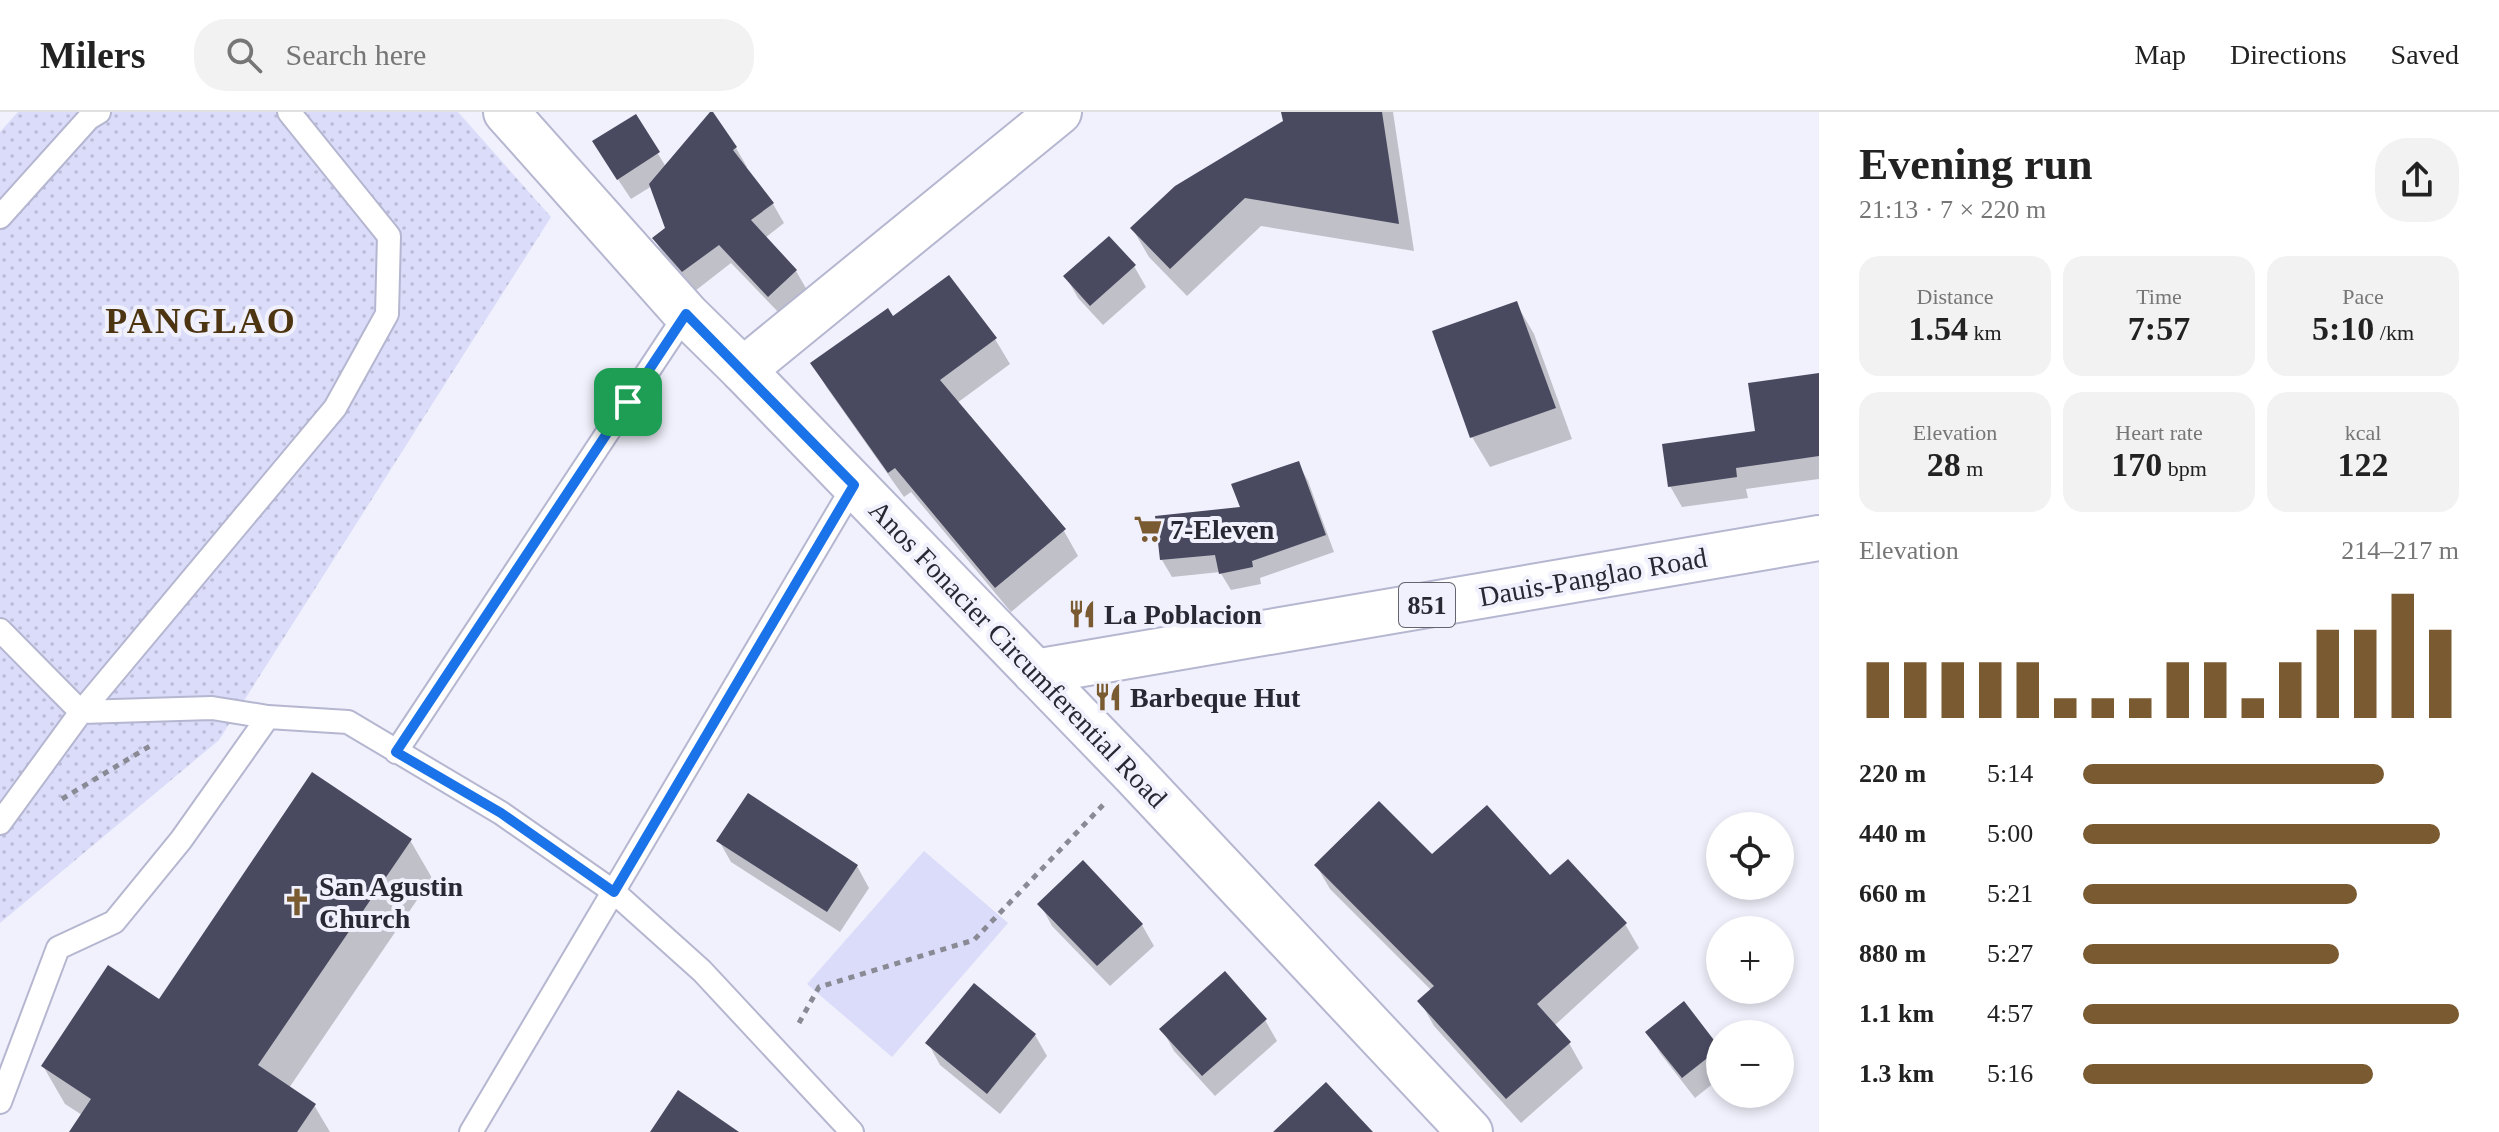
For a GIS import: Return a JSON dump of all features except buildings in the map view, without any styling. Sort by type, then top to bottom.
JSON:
[{"type":"main road","name":"Anos Fonacier Circumferential Road","points":[[506,112],[686,314],[1133,773],[1470,1132]]},
{"type":"main road","points":[[743,370],[1059,112]]},
{"type":"main road","name":"Dauis-Panglao Road","points":[[1035,672],[1819,538]]},
{"type":"lane","points":[[0,217],[89,118],[99,112]]},
{"type":"lane","points":[[0,823],[81,712],[335,408],[387,314],[389,236],[289,112]]},
{"type":"lane","points":[[396,752],[686,314]]},
{"type":"lane","points":[[471,1132],[854,485]]},
{"type":"lane","points":[[0,630],[81,712],[212,708],[268,717],[348,722],[501,813],[614,892],[702,971],[852,1132]]},
{"type":"lane","points":[[0,1102],[58,948],[114,922],[181,840],[268,717]]},
{"type":"path","points":[[53,805],[212,708]]},
{"type":"path","points":[[781,1056],[819,987],[974,940],[1133,773]]},
{"type":"shaded area","points":[[18,112],[458,112],[551,217],[219,740],[0,923],[0,132]]},
{"type":"shaded area","points":[[924,851],[1008,923],[892,1057],[807,984]]},
{"type":"place","name":"7-Eleven","points":[[1148,529]]},
{"type":"place","name":"La Poblacion","points":[[1082,614]]},
{"type":"place","name":"Barbeque Hut","points":[[1108,697]]},
{"type":"place","name":"San Agustin Church","points":[[297,902]]},
{"type":"district","name":"PANGLAO","points":[[201,321]]},
{"type":"route","points":[[686,314],[854,485],[614,892],[501,813],[396,752],[628,402],[686,314]]}]
